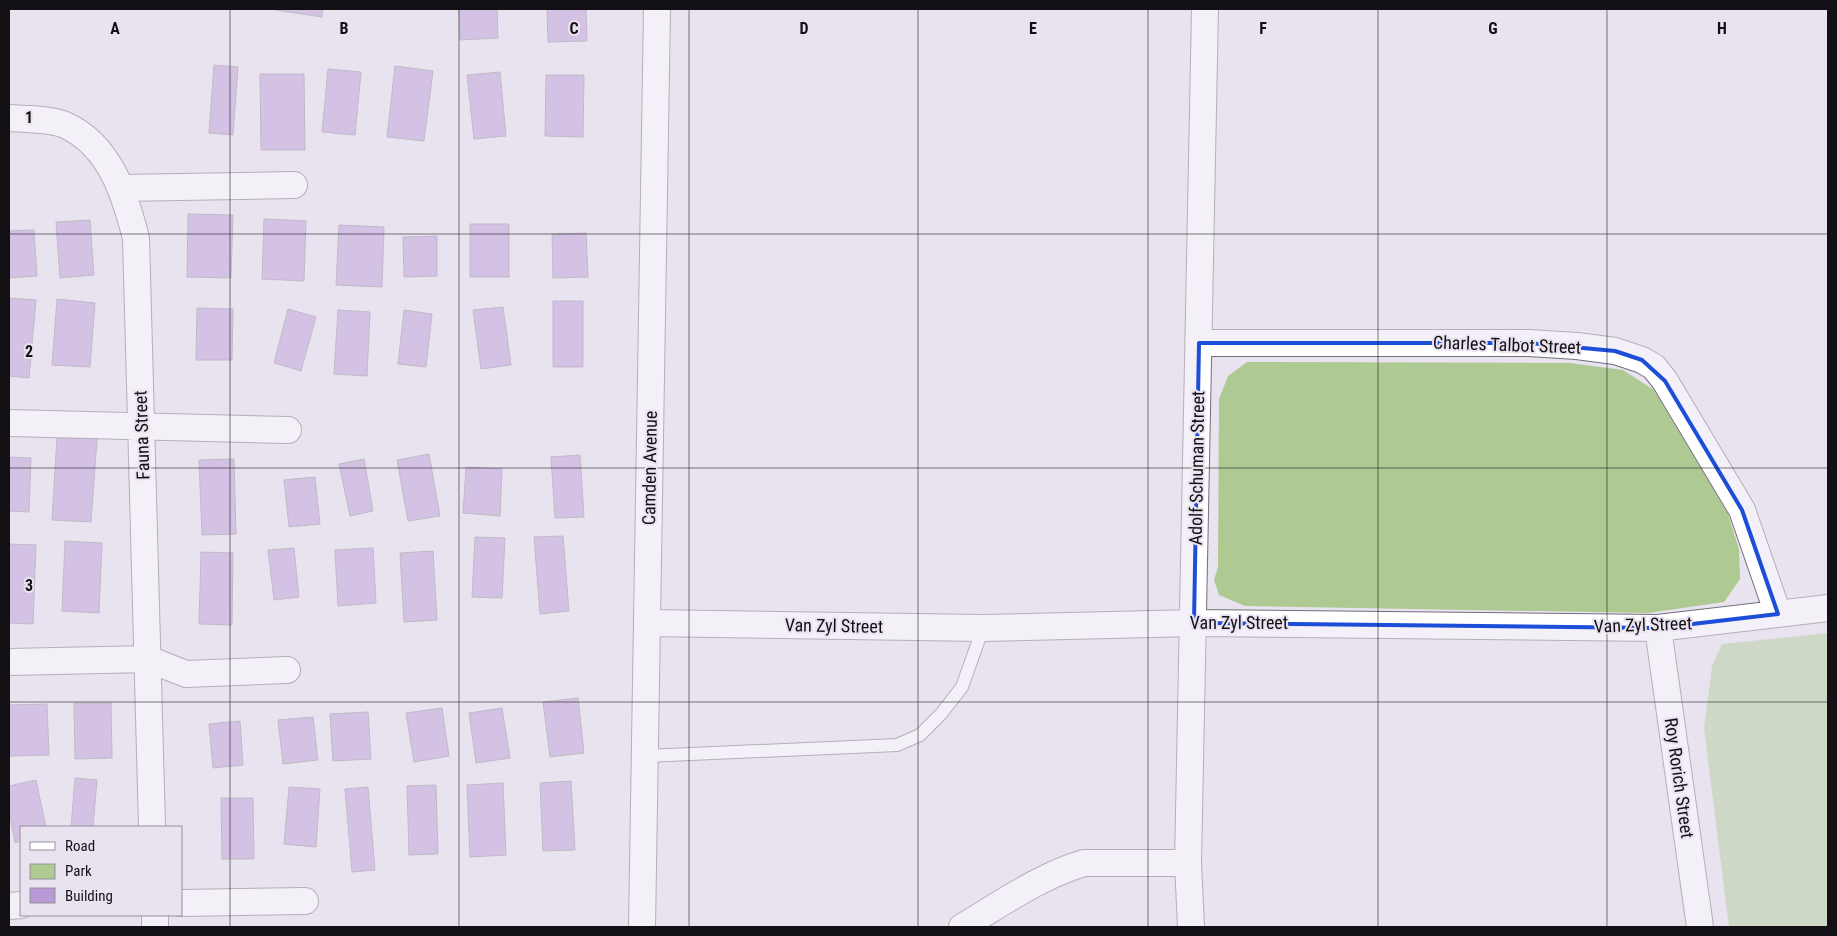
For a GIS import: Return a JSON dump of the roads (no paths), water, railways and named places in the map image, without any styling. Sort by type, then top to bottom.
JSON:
[{"type":"street","name":"Camden Avenue","points":[[642,927],[656,9]]},
{"type":"street","name":"Adolf Schuman Street","points":[[1191,927],[1188,863],[1205,9]]},
{"type":"street","name":"Fauna Street","points":[[9,118],[64,125],[86,138],[111,167],[128,206],[136,238],[152,826]]},
{"type":"street","points":[[120,188],[294,185]]},
{"type":"street","name":"Charles Talbot Street","points":[[1199,343],[1529,343],[1615,352],[1642,360],[1654,367],[1665,381],[1742,510],[1778,614]]},
{"type":"street","points":[[9,423],[288,430]]},
{"type":"street","name":"Van Zyl Street","points":[[648,623],[983,628],[1194,623],[1658,628],[1828,608]]},
{"type":"street","name":"Roy Rorich Street","points":[[1658,628],[1700,927]]},
{"type":"street","points":[[9,662],[148,659],[186,674],[287,670]]},
{"type":"street","points":[[962,927],[1044,880],[1068,868],[1084,863],[1188,863]]},
{"type":"street","points":[[182,903],[305,900]]},
{"type":"lane","points":[[645,756],[898,745],[920,735],[941,714],[962,687],[983,628]]}]
